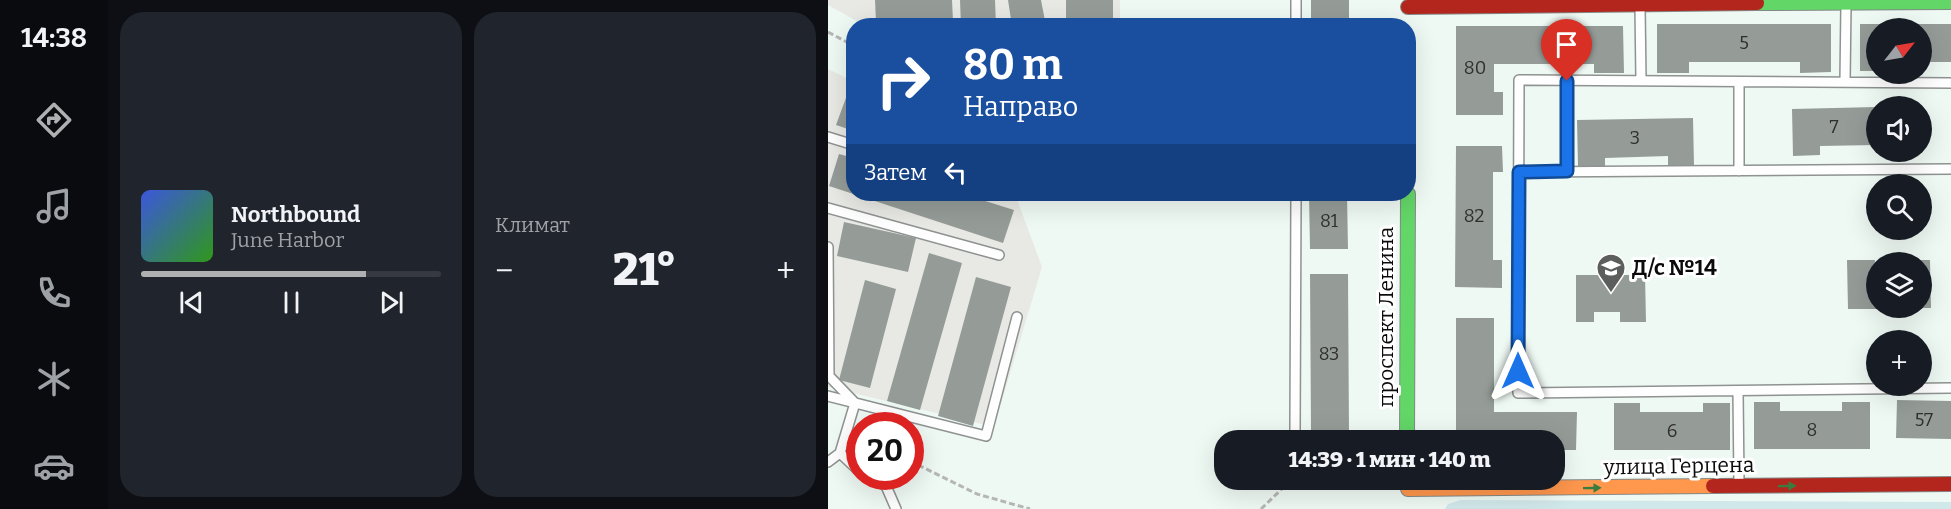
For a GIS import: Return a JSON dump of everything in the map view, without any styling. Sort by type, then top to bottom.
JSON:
[{"type":"street","points":[[1408,8],[1594,2],[1640,4],[1951,2]]},
{"type":"street","name":"проспект Ленина","points":[[1407,430],[1408,201]]},
{"type":"street","name":"улица Герцена","points":[[1565,488],[1951,484]]},
{"type":"lane","points":[[1296,0],[1296,18]]},
{"type":"lane","points":[[1845,82],[1846,2]]},
{"type":"lane","points":[[1640,4],[1641,81]]},
{"type":"lane","points":[[1951,83],[1519,80],[1518,393],[1951,388]]},
{"type":"lane","points":[[1567,81],[1567,171]]},
{"type":"lane","points":[[1739,82],[1739,171]]},
{"type":"lane","points":[[828,137],[846,143]]},
{"type":"lane","points":[[1519,172],[1951,169]]},
{"type":"lane","points":[[1295,430],[1296,201]]},
{"type":"lane","points":[[828,208],[999,255]]},
{"type":"lane","points":[[828,247],[829,376],[855,403]]},
{"type":"lane","points":[[828,396],[986,436],[1017,317]]},
{"type":"lane","points":[[1738,391],[1739,486]]},
{"type":"lane","points":[[828,462],[840,453],[855,403]]},
{"type":"lane","points":[[840,453],[846,459]]},
{"type":"lane","points":[[888,490],[896,509]]},
{"type":"path","points":[[828,32],[846,42]]},
{"type":"path","points":[[924,468],[977,494],[1030,509]]},
{"type":"path","points":[[1261,509],[1281,490]]},
{"type":"shaded area","points":[[828,0],[1120,0],[1120,18],[851,18],[828,5]]},
{"type":"shaded area","points":[[828,69],[846,78],[846,201],[1018,201],[1042,267],[994,427],[828,387]]},
{"type":"shaded area","points":[[1461,500],[1951,502],[1951,509],[1445,509],[1448,504]]},
{"type":"building","points":[[875,0],[952,0],[953,18],[876,18]]},
{"type":"building","points":[[960,0],[995,0],[996,18],[961,18]]},
{"type":"building","points":[[1008,0],[1041,0],[1044,18],[1011,18]]},
{"type":"building","points":[[1066,0],[1113,0],[1113,18],[1066,18]]},
{"type":"building","points":[[1311,0],[1349,0],[1349,18],[1311,18]]},
{"type":"building","points":[[1657,24],[1831,24],[1831,72],[1800,73],[1800,62],[1689,62],[1689,73],[1657,73]]},
{"type":"building","points":[[1860,24],[1866,24],[1866,71],[1860,71]]},
{"type":"building","points":[[1932,24],[1951,24],[1951,62],[1932,62]]},
{"type":"building","points":[[1456,26],[1623,26],[1624,73],[1594,73],[1594,64],[1494,64],[1494,92],[1503,92],[1503,115],[1456,115]]},
{"type":"building","points":[[846,98],[846,128],[836,125]]},
{"type":"building","points":[[1866,107],[1866,145],[1820,146],[1820,155],[1793,156],[1792,109]]},
{"type":"building","points":[[1693,118],[1694,165],[1668,166],[1668,156],[1605,158],[1605,167],[1578,167],[1577,120]]},
{"type":"building","points":[[1456,146],[1502,146],[1503,172],[1493,172],[1493,260],[1502,260],[1502,288],[1455,287]]},
{"type":"building","points":[[839,154],[846,156],[846,192],[829,186]]},
{"type":"building","points":[[875,201],[985,201],[1014,210],[1003,243]]},
{"type":"building","points":[[1309,201],[1347,201],[1348,249],[1310,249]]},
{"type":"building","points":[[844,222],[916,238],[908,272],[837,256]]},
{"type":"building","points":[[929,253],[962,263],[920,410],[887,401]]},
{"type":"building","points":[[1847,260],[1866,260],[1866,309],[1848,309]]},
{"type":"building","points":[[1310,274],[1348,274],[1349,430],[1311,430]]},
{"type":"building","name":"Д/с №14","points":[[1576,275],[1645,275],[1646,322],[1620,322],[1620,312],[1594,312],[1594,322],[1576,322]]},
{"type":"building","points":[[976,277],[1011,287],[973,426],[938,416]]},
{"type":"building","points":[[865,280],[896,289],[870,388],[839,380]]},
{"type":"building","points":[[1456,318],[1494,318],[1494,412],[1577,412],[1576,450],[1565,450],[1565,430],[1456,430]]},
{"type":"building","points":[[1897,400],[1951,401],[1951,439],[1896,438]]},
{"type":"building","points":[[1754,402],[1780,402],[1780,411],[1842,411],[1842,402],[1870,402],[1870,449],[1754,449]]},
{"type":"building","points":[[1614,403],[1640,403],[1640,412],[1703,412],[1703,403],[1730,403],[1730,450],[1614,450]]},
{"type":"traffic: fast","points":[[1757,3],[1951,2]]},
{"type":"traffic: fast","points":[[1407,430],[1408,201]]},
{"type":"traffic: slow","points":[[1565,487],[1713,486]]},
{"type":"traffic: jam","points":[[1408,7],[1757,3]]},
{"type":"traffic: jam","points":[[1713,486],[1951,484]]},
{"type":"place","name":"Д/с №14","points":[[1611,294]]},
{"type":"route","points":[[1518,371],[1519,172],[1567,171],[1567,81]]}]
